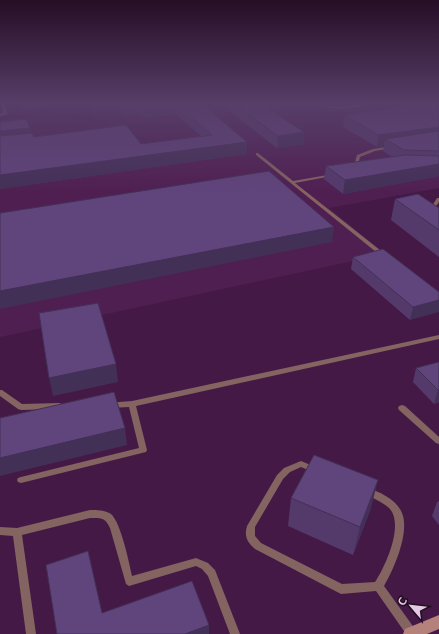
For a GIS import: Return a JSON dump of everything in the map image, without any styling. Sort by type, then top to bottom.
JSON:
[{"type":"street","points":[[411,634],[439,622]]},
{"type":"lane","points":[[355,171],[358,156],[374,150],[396,146]]},
{"type":"lane","points":[[257,154],[390,260]]},
{"type":"lane","points":[[347,172],[362,170]]},
{"type":"lane","points":[[292,182],[339,174]]},
{"type":"lane","points":[[439,199],[432,209],[439,219]]},
{"type":"lane","points":[[100,405],[132,404],[439,337]]},
{"type":"lane","points":[[0,392],[21,407],[69,406]]},
{"type":"lane","points":[[21,480],[143,450],[132,404]]},
{"type":"lane","points":[[402,408],[439,441]]},
{"type":"lane","points":[[322,473],[301,464],[287,470],[280,477],[251,526],[249,534],[251,540],[258,546],[341,589],[378,586]]},
{"type":"lane","points":[[357,487],[378,495],[390,504],[398,513],[399,526],[397,539],[388,569],[378,586]]},
{"type":"lane","points":[[0,531],[17,532],[90,514],[101,514],[109,517],[114,526],[129,581],[185,564],[196,562],[201,564],[212,573],[236,634]]},
{"type":"lane","points":[[17,532],[31,634]]},
{"type":"lane","points":[[378,586],[411,634]]},
{"type":"shaded area","points":[[0,133],[439,133],[439,188],[329,208],[385,254],[0,337]]},
{"type":"building","points":[[32,133],[34,137],[68,133],[132,133],[141,144],[212,135],[209,133],[236,133],[247,142],[0,175],[0,136]]},
{"type":"building","points":[[273,133],[300,133],[278,136]]},
{"type":"building","points":[[374,133],[396,133],[378,135]]},
{"type":"building","points":[[428,133],[439,133],[439,151],[404,150],[385,139]]},
{"type":"building","points":[[405,155],[439,156],[439,164],[345,180],[326,166]]},
{"type":"building","points":[[269,171],[334,227],[0,291],[0,213]]},
{"type":"building","points":[[418,194],[439,208],[439,230],[395,199]]},
{"type":"building","points":[[383,249],[439,292],[439,300],[413,307],[353,257]]},
{"type":"building","points":[[98,303],[116,364],[49,378],[39,313]]},
{"type":"building","points":[[439,362],[439,390],[438,390],[416,368]]},
{"type":"building","points":[[114,392],[125,428],[0,458],[0,418]]},
{"type":"building","points":[[314,455],[378,480],[360,527],[291,498]]},
{"type":"building","points":[[88,551],[102,613],[192,581],[209,625],[185,634],[57,634],[46,565]]}]
